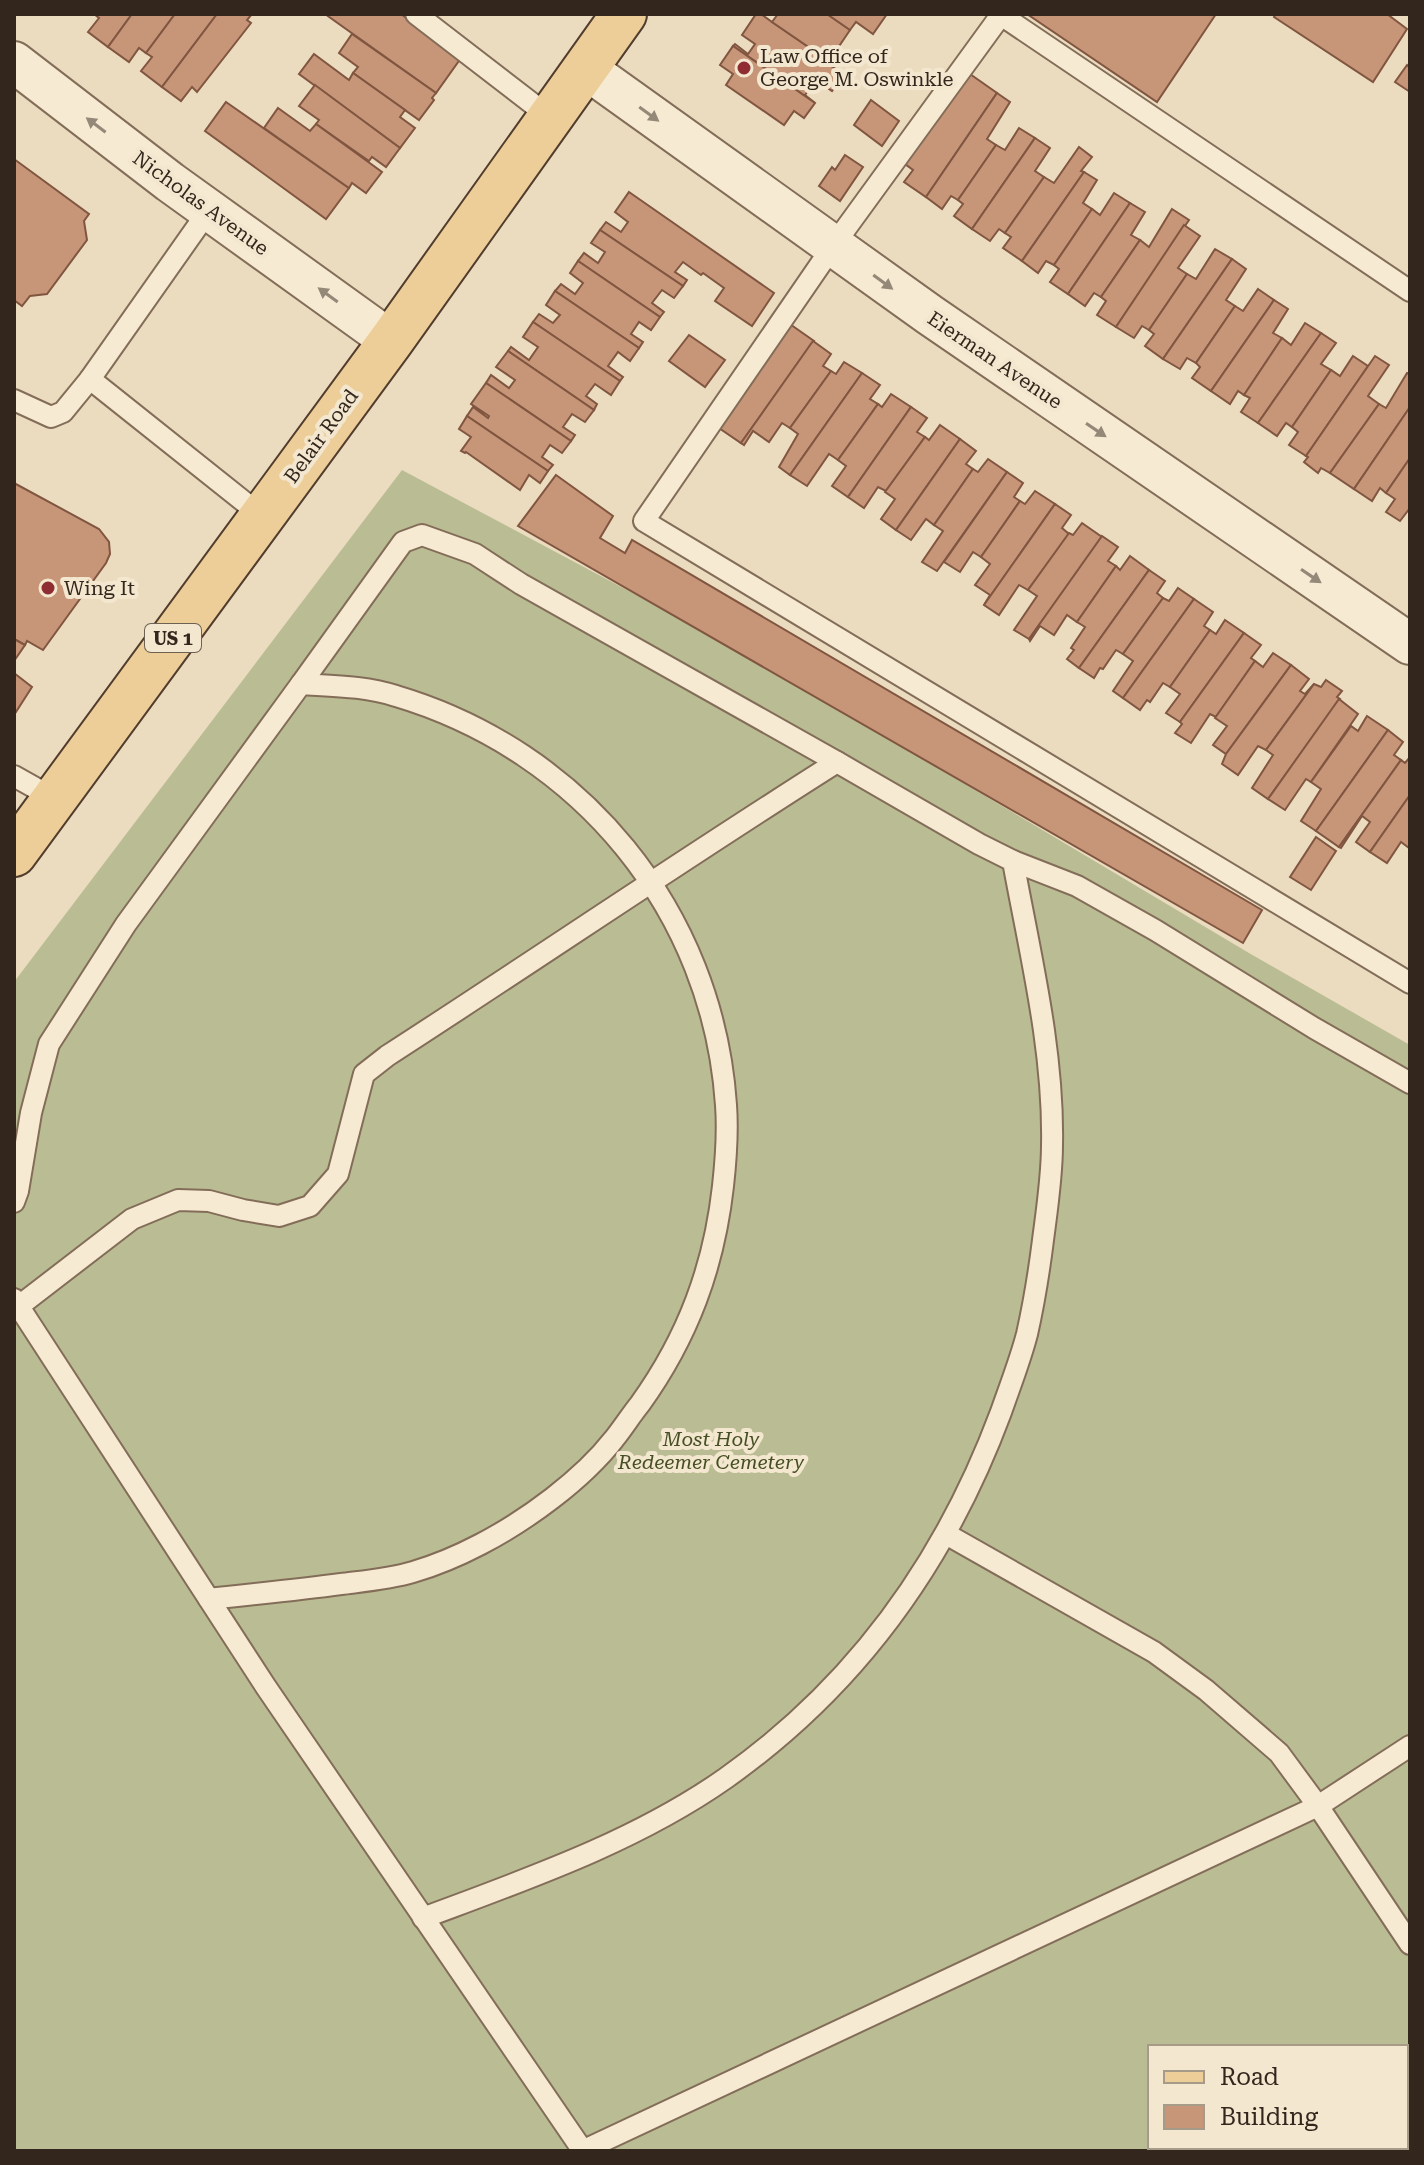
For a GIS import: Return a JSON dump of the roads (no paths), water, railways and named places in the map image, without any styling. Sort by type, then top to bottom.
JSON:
[{"type":"main road","name":"Belair Road","points":[[14,854],[391,341],[624,14]]},
{"type":"street","name":"Nicholas Avenue","points":[[14,62],[209,210],[391,341]]},
{"type":"street","name":"Eierman Avenue","points":[[585,68],[943,324],[1410,644]]},
{"type":"lane","points":[[416,14],[551,118]]},
{"type":"lane","points":[[1410,291],[1001,15],[833,246],[644,521],[1410,983]]},
{"type":"lane","points":[[14,400],[51,417],[63,412],[90,379],[209,210]]},
{"type":"lane","points":[[90,379],[262,516]]},
{"type":"lane","points":[[14,1202],[31,1113],[49,1044],[126,924],[403,542],[422,535],[475,554],[521,584],[979,844],[1077,886],[1410,1083]]},
{"type":"lane","points":[[209,1599],[382,1579],[423,1569],[483,1543],[529,1514],[583,1471],[612,1442],[670,1358],[690,1316],[707,1272],[720,1212],[726,1156],[727,1109],[723,1073],[706,994],[695,965],[653,883],[609,827],[548,772],[516,749],[459,720],[395,695],[349,686],[301,684]]},
{"type":"lane","points":[[837,762],[741,822],[364,1074],[338,1174],[310,1206],[279,1216],[209,1201],[178,1200],[132,1219],[16,1302],[209,1599],[582,2151],[1318,1806],[1410,1746]]},
{"type":"lane","points":[[14,776],[55,799]]},
{"type":"lane","points":[[423,1918],[574,1860],[641,1828],[724,1779],[805,1714],[837,1681],[884,1627],[921,1576],[957,1515],[989,1444],[1017,1369],[1036,1291],[1047,1209],[1052,1145],[1050,1091],[1036,981],[1013,861]]},
{"type":"lane","points":[[946,1534],[1179,1668],[1279,1753],[1410,1944]]},
{"type":"place","name":"Law Office of George M. Oswinkle","points":[[744,68]]},
{"type":"place","name":"Wing It","points":[[48,588]]},
{"type":"park label","name":"Most Holy Redeemer Cemetery","points":[[711,1450]]}]
